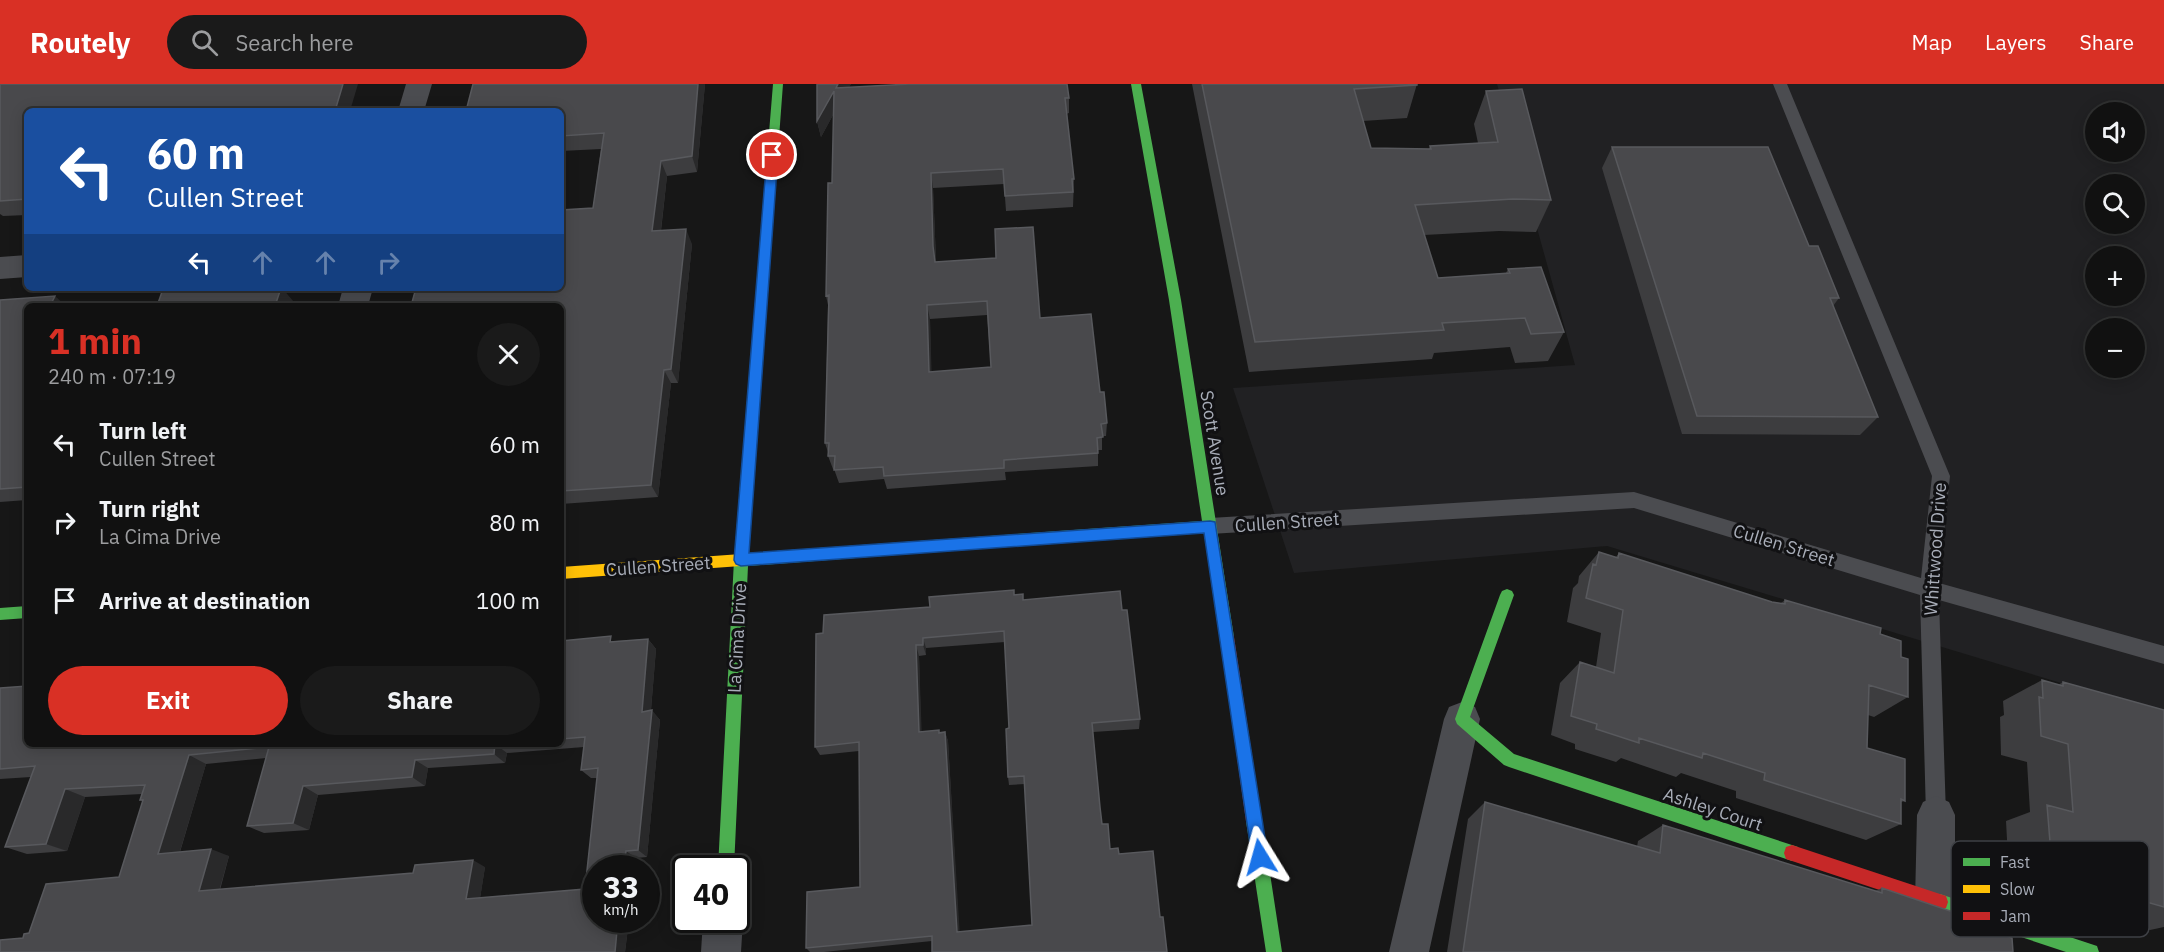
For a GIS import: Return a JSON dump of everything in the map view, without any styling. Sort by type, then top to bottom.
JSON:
[{"type":"street","points":[[412,108],[419,84]]},
{"type":"street","name":"La Cima Drive","points":[[727,855],[741,560],[778,84]]},
{"type":"street","name":"Scott Avenue","points":[[1136,84],[1155,185],[1210,526],[1274,952]]},
{"type":"street","points":[[0,268],[24,266]]},
{"type":"street","name":"Cullen Street","points":[[564,573],[1210,526]]},
{"type":"street","points":[[1409,952],[1462,719],[1507,596]]},
{"type":"street","points":[[0,614],[24,612]]},
{"type":"street","name":"Ashley Court","points":[[1462,719],[1509,760],[1951,907]]},
{"type":"street","name":"Whittwood Drive","points":[[1935,902],[1936,815]]},
{"type":"street","points":[[721,952],[722,933]]},
{"type":"street","name":"Ashley Court","points":[[2044,937],[2091,952]]},
{"type":"lane","name":"Whittwood Drive","points":[[1780,84],[1941,476],[1929,589],[1936,815]]},
{"type":"lane","name":"Cullen Street","points":[[1210,526],[1634,500],[1929,589],[2164,655]]},
{"type":"shaded area","points":[[1497,84],[2164,84],[2164,714],[1607,546],[1294,573],[1233,388],[1575,365]]},
{"type":"building","points":[[0,84],[343,84],[336,108],[24,108],[24,199],[0,201]]},
{"type":"building","points":[[473,84],[698,84],[692,156],[661,161],[652,231],[686,229],[671,369],[664,370],[651,485],[564,491],[564,303],[412,303],[415,291],[564,291],[564,210],[593,208],[604,133],[564,136],[564,108],[467,108]]},
{"type":"building","points":[[817,84],[838,84],[836,88],[910,84],[1067,84],[1069,98],[1065,98],[1074,179],[1072,179],[1073,192],[1005,196],[1003,169],[931,173],[933,246],[935,262],[996,258],[995,229],[1033,227],[1040,318],[1091,314],[1100,392],[1104,392],[1107,423],[1101,424],[1103,437],[1097,438],[1098,453],[1004,460],[1004,468],[884,476],[883,467],[834,470],[835,456],[828,456],[829,443],[825,443],[829,295],[826,296],[828,183],[832,183],[834,91],[817,121]],"holes":[[[987,301],[991,367],[929,372],[927,305]]]},
{"type":"building","points":[[1202,84],[1417,84],[1354,89],[1371,148],[1431,149],[1430,146],[1498,142],[1486,91],[1522,89],[1551,200],[1513,199],[1415,205],[1438,278],[1510,273],[1508,269],[1541,267],[1564,332],[1531,334],[1525,318],[1442,323],[1444,330],[1255,342]]},
{"type":"building","points":[[1612,147],[1768,147],[1809,246],[1818,246],[1839,298],[1830,298],[1878,417],[1697,416]]},
{"type":"building","points":[[162,291],[280,291],[276,303],[158,303]]},
{"type":"building","points":[[55,296],[52,303],[24,303],[24,487],[0,489],[0,300]]},
{"type":"building","points":[[1599,552],[1618,558],[1619,553],[1772,602],[1785,604],[1785,600],[1881,628],[1880,634],[1901,641],[1901,657],[1908,659],[1908,697],[1869,685],[1867,748],[1905,759],[1905,801],[1901,799],[1901,824],[1764,780],[1765,773],[1703,753],[1702,758],[1639,738],[1639,743],[1596,729],[1597,724],[1571,716],[1580,662],[1614,673],[1623,610],[1586,598],[1593,564],[1596,565]]},
{"type":"building","points":[[1014,590],[1014,595],[1023,594],[1023,600],[1120,591],[1122,610],[1127,610],[1140,719],[1092,723],[1102,824],[1108,824],[1110,849],[1118,848],[1119,854],[1153,851],[1160,917],[1163,917],[1167,952],[932,952],[932,936],[806,948],[807,892],[860,887],[859,742],[815,747],[816,634],[823,633],[824,615],[930,607],[929,597]],"holes":[[[1004,631],[1009,728],[1006,729],[1008,777],[1024,776],[1032,925],[957,932],[945,732],[939,733],[939,730],[919,732],[916,645],[923,645],[923,638]]]},
{"type":"building","points":[[611,636],[610,642],[648,639],[642,712],[652,710],[638,850],[626,851],[626,855],[589,855],[598,768],[581,770],[585,737],[564,739],[564,641]]},
{"type":"building","points":[[2042,680],[2063,686],[2063,682],[2164,710],[2164,907],[2149,903],[2149,841],[2050,841],[2047,805],[2073,812],[2068,744],[2041,736],[2039,697],[2043,698]]},
{"type":"building","points":[[24,686],[24,747],[269,747],[189,755],[158,854],[211,849],[199,891],[413,873],[415,865],[473,860],[466,899],[582,889],[582,933],[617,933],[615,952],[0,952],[0,940],[23,938],[24,934],[29,933],[46,884],[119,877],[143,800],[140,800],[145,785],[65,789],[46,844],[5,847],[35,766],[0,769],[0,688]]},
{"type":"building","points":[[269,747],[495,747],[494,754],[415,760],[412,777],[303,786],[293,823],[247,826]]},
{"type":"building","points":[[1485,802],[1660,853],[1663,825],[1882,893],[1882,888],[1951,911],[1951,937],[2009,937],[2012,938],[2013,952],[1463,952]]},
{"type":"traffic: fast","points":[[727,855],[741,560],[778,84]]},
{"type":"traffic: fast","points":[[1136,84],[1175,300],[1227,637]]},
{"type":"traffic: fast","points":[[741,560],[1210,526]]},
{"type":"traffic: fast","points":[[1507,595],[1462,719],[1509,760],[1792,853]]},
{"type":"traffic: fast","points":[[0,614],[24,612]]},
{"type":"traffic: fast","points":[[1254,821],[1274,952]]},
{"type":"traffic: fast","points":[[1940,902],[1951,906]]},
{"type":"traffic: fast","points":[[2046,937],[2091,952]]},
{"type":"traffic: slow","points":[[564,573],[741,560]]},
{"type":"traffic: jam","points":[[1227,637],[1254,821]]},
{"type":"traffic: jam","points":[[1792,853],[1940,902]]},
{"type":"route","points":[[772,155],[741,560],[1210,526],[1260,857]]}]
